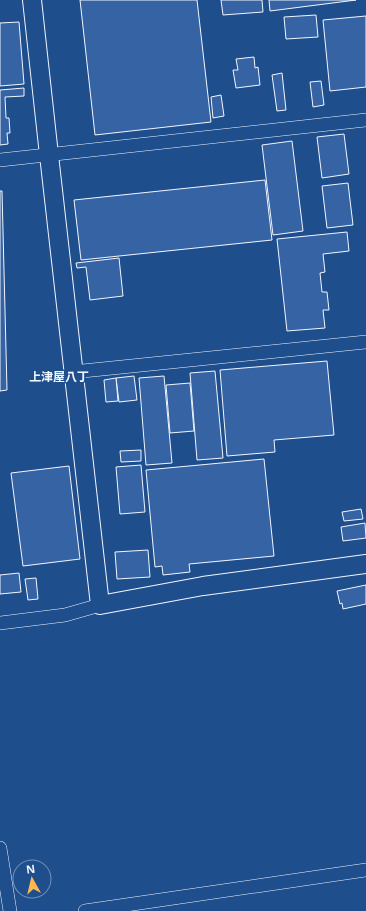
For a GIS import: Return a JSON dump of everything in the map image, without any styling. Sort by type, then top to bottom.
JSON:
[{"type":"street","points":[[32,0],[100,606]]},
{"type":"street","points":[[0,160],[366,120]]},
{"type":"street","points":[[73,372],[366,342]]},
{"type":"street","points":[[0,623],[65,615],[100,606],[203,586],[366,564]]},
{"type":"street","points":[[0,848],[10,911]]},
{"type":"street","points":[[85,911],[366,870]]},
{"type":"building","points":[[80,0],[197,0],[211,122],[95,135]]},
{"type":"building","points":[[221,0],[262,0],[263,12],[223,15]]},
{"type":"building","points":[[269,0],[356,0],[270,11]]},
{"type":"building","points":[[316,15],[318,37],[286,39],[284,17]]},
{"type":"building","points":[[366,16],[366,87],[330,91],[323,20]]},
{"type":"building","points":[[19,22],[24,84],[0,86],[0,23]]},
{"type":"building","points":[[254,57],[255,68],[258,67],[260,85],[236,88],[233,70],[238,70],[236,59]]},
{"type":"building","points":[[282,73],[286,110],[277,111],[272,75]]},
{"type":"building","points":[[321,81],[324,105],[313,107],[310,82]]},
{"type":"building","points":[[24,88],[24,96],[5,97],[6,118],[9,118],[10,133],[7,133],[8,144],[0,145],[0,90]]},
{"type":"building","points":[[221,95],[224,116],[213,118],[211,97]]},
{"type":"building","points":[[344,134],[349,174],[322,178],[317,137]]},
{"type":"building","points":[[292,141],[303,231],[273,235],[262,145]]},
{"type":"building","points":[[265,180],[272,240],[81,260],[74,200]]},
{"type":"building","points":[[348,183],[353,225],[327,228],[322,186]]},
{"type":"building","points":[[0,191],[2,191],[7,390],[0,391]]},
{"type":"building","points":[[347,232],[349,251],[323,254],[325,272],[320,273],[322,292],[327,292],[329,310],[323,310],[325,328],[287,331],[277,239]]},
{"type":"building","points":[[119,258],[123,296],[90,300],[86,267],[77,268],[76,263]]},
{"type":"building","points":[[327,361],[334,435],[274,440],[275,452],[227,456],[220,370]]},
{"type":"building","points":[[215,371],[223,458],[197,460],[190,373]]},
{"type":"building","points":[[134,376],[137,400],[119,402],[116,378]]},
{"type":"building","points":[[164,376],[172,463],[146,465],[139,378]]},
{"type":"building","points":[[116,378],[118,401],[106,402],[104,380]]},
{"type":"building","points":[[190,383],[194,431],[170,433],[166,385]]},
{"type":"building","points":[[141,450],[141,461],[121,462],[120,451]]},
{"type":"building","points":[[264,459],[274,556],[189,564],[190,572],[163,575],[162,566],[155,567],[146,470]]},
{"type":"building","points":[[141,465],[145,512],[120,514],[116,467]]},
{"type":"building","points":[[69,466],[80,559],[23,566],[11,473]]},
{"type":"building","points":[[361,509],[363,519],[344,521],[342,512]]},
{"type":"building","points":[[365,523],[366,538],[343,541],[341,527]]},
{"type":"building","points":[[148,550],[150,577],[117,579],[115,552]]},
{"type":"building","points":[[19,573],[21,592],[0,594],[0,575]]},
{"type":"building","points":[[36,578],[38,599],[28,600],[25,579]]},
{"type":"building","points":[[366,585],[366,604],[343,609],[342,603],[340,604],[337,591]]},
{"type":"district","name":"上津屋八丁","points":[[59,376]]}]
